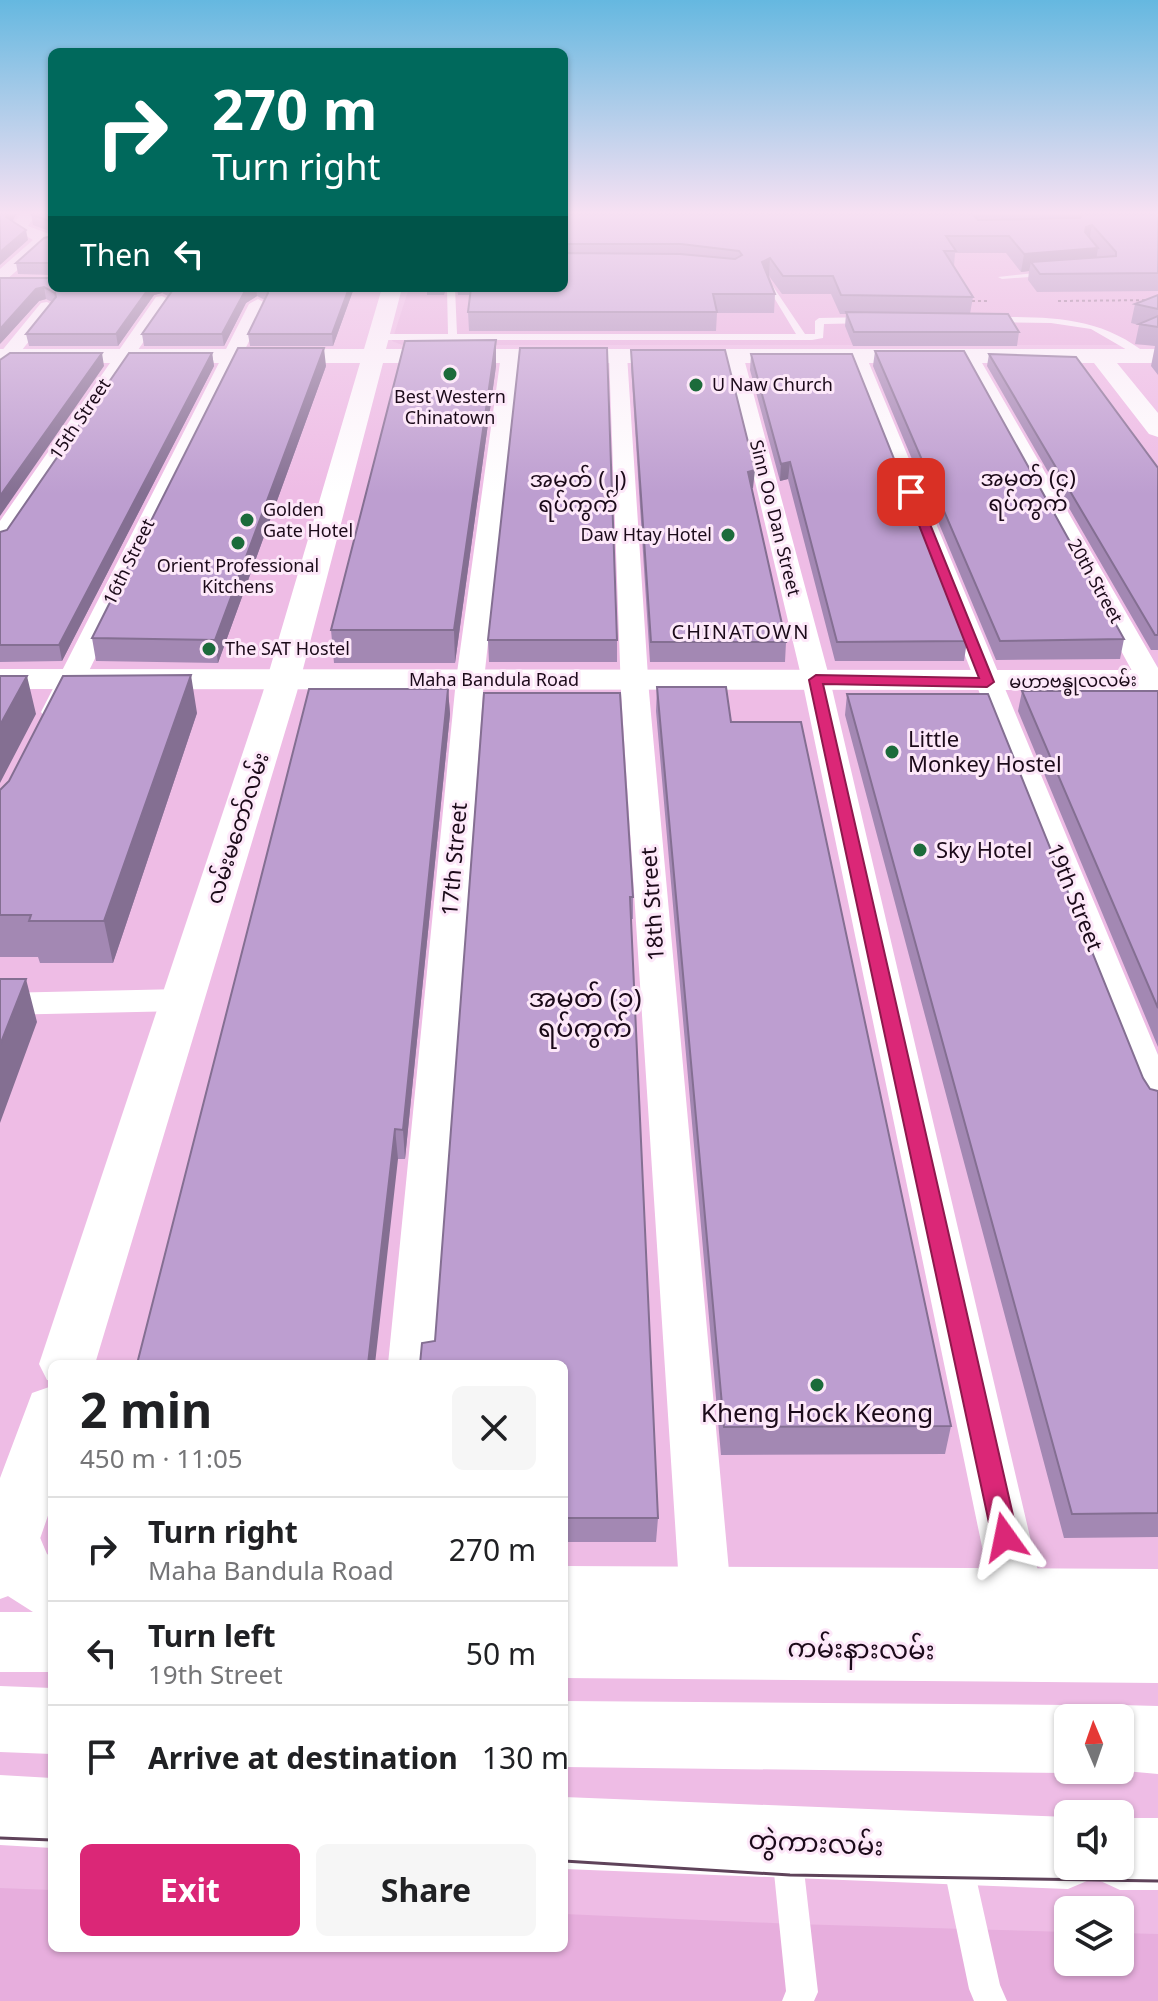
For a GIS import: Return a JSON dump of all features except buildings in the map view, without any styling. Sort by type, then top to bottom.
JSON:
[{"type":"main road","name":"လမ်းမတော်လမ်း","points":[[68,1360],[282,686],[387,307]]},
{"type":"main road","points":[[3,359],[231,356],[376,346],[512,346],[618,355],[1151,356]]},
{"type":"main road","points":[[1100,356],[1158,429]]},
{"type":"main road","points":[[0,679],[68,685]]},
{"type":"main road","name":"မဟာဗန္ဓုလလမ်း","points":[[0,691],[68,685],[1157,688]]},
{"type":"main road","points":[[48,1422],[3,1562],[48,1589]]},
{"type":"main road","name":"ကမ်းနားလမ်း","points":[[568,1596],[708,1622]]},
{"type":"main road","name":"ကမ်းနားလမ်း","points":[[568,1646],[708,1622],[1025,1624],[1158,1598]]},
{"type":"main road","name":"ကမ်းနားလမ်း","points":[[1025,1624],[1158,1652]]},
{"type":"main road","points":[[0,1642],[48,1642]]},
{"type":"main road","points":[[0,1719],[48,1721]]},
{"type":"main road","points":[[568,1734],[1054,1739]]},
{"type":"main road","points":[[1134,1739],[1158,1740]]},
{"type":"main road","points":[[0,1810],[48,1813]]},
{"type":"main road","name":"တွဲကားလမ်း","points":[[568,1833],[1054,1853]]},
{"type":"main road","points":[[1134,1854],[1158,1854]]},
{"type":"street","points":[[3,359],[47,307]]},
{"type":"street","name":"15th Street","points":[[0,538],[157,307]]},
{"type":"street","name":"16th Street","points":[[39,743],[256,307]]},
{"type":"street","name":"17th Street","points":[[411,1360],[469,686],[512,346]]},
{"type":"street","name":"18th Street","points":[[618,355],[635,685],[708,1622]]},
{"type":"street","name":"Sinn Oo Dan Street","points":[[734,355],[816,685],[1025,1624]]},
{"type":"street","name":"19th Street","points":[[857,356],[1158,1101]]},
{"type":"street","name":"20th Street","points":[[969,356],[1157,688]]},
{"type":"street","points":[[0,1004],[182,1000]]},
{"type":"lane","points":[[452,307],[453,337]]},
{"type":"lane","points":[[784,307],[802,337]]},
{"type":"lane","points":[[376,346],[453,337],[512,346],[671,337],[802,337],[820,336],[819,321],[876,320]]},
{"type":"lane","points":[[971,320],[1051,320],[1085,325],[1151,356]]},
{"type":"lane","points":[[785,1843],[802,1992],[798,2001]]},
{"type":"lane","points":[[955,1849],[985,1989],[991,2001]]},
{"type":"shaded area","points":[[403,307],[1158,307],[1158,345],[402,345],[392,341]]},
{"type":"shaded area","points":[[0,1888],[48,1890],[48,1952],[568,1952],[568,1914],[1054,1932],[1054,1976],[1134,1976],[1134,1933],[1158,1934],[1158,2001],[0,2001]]},
{"type":"tram line","points":[[0,1838],[48,1840]]},
{"type":"tram line","points":[[568,1861],[790,1875],[1158,1881]]},
{"type":"place","name":"Best Western Chinatown","points":[[450,374]]},
{"type":"place","name":"U Naw Church","points":[[696,385]]},
{"type":"place","name":"Golden Gate Hotel","points":[[247,520]]},
{"type":"place","name":"Daw Htay Hotel","points":[[728,535]]},
{"type":"place","name":"Orient Professional Kitchens","points":[[238,543]]},
{"type":"place","name":"The SAT Hostel","points":[[209,649]]},
{"type":"place","name":"Little Monkey Hostel","points":[[892,752]]},
{"type":"place","name":"Sky Hotel","points":[[920,850]]},
{"type":"place","name":"Kheng Hock Keong","points":[[817,1385]]},
{"type":"district","name":"အမှတ် (၄) ရပ်ကွက်","points":[[1028,490]]},
{"type":"district","name":"အမှတ် (၂) ရပ်ကွက်","points":[[578,492]]},
{"type":"district","name":"CHINATOWN","points":[[741,632]]},
{"type":"district","name":"အမှတ် (၁) ရပ်ကွက်","points":[[585,1013]]},
{"type":"route","points":[[911,492],[987,682],[816,680],[1005,1537]]}]
